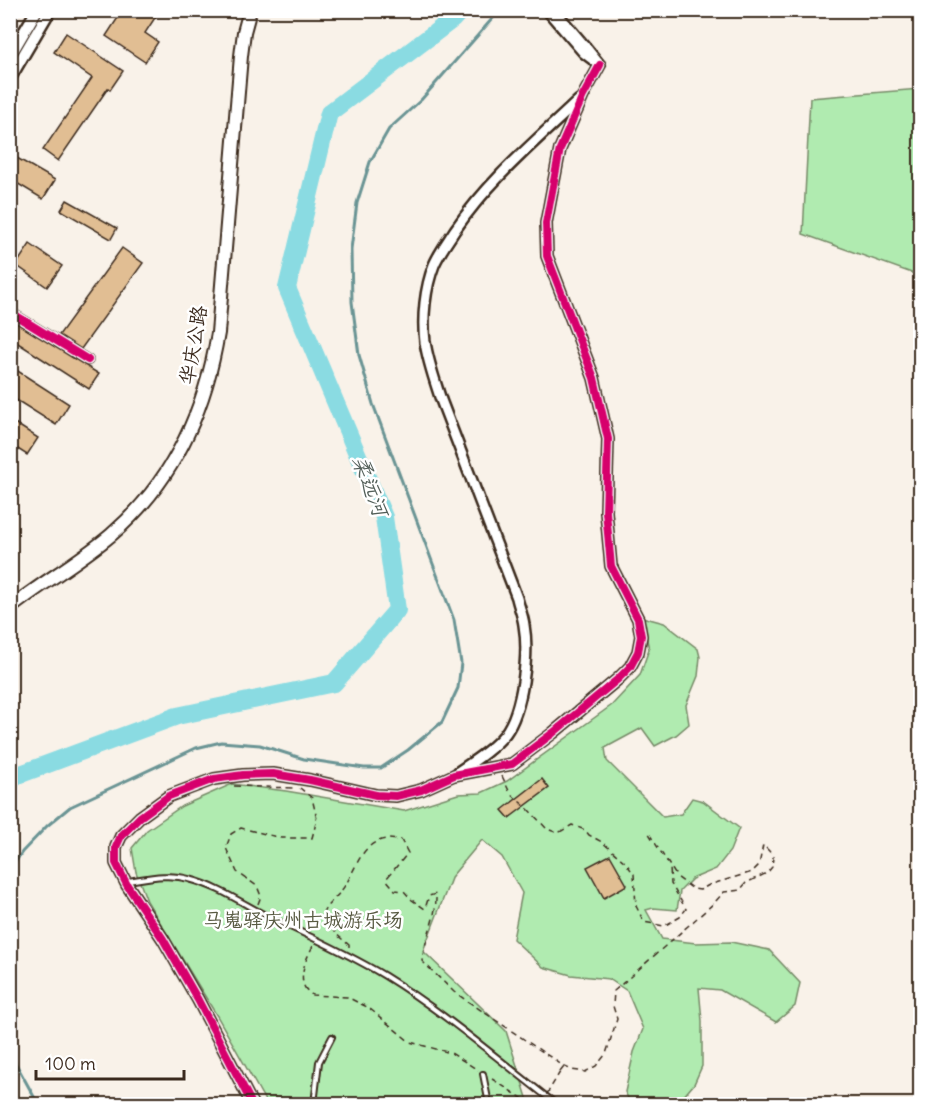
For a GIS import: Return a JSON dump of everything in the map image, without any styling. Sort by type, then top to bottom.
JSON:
[{"type":"highway","name":"华庆公路","points":[[10,601],[84,550],[124,517],[162,470],[196,402],[208,361],[213,333],[238,32],[244,10]]},
{"type":"highway","name":"华庆公路","points":[[10,608],[88,553],[128,520],[166,473],[180,450],[201,404],[213,362],[218,333],[241,56],[250,10]]},
{"type":"main road","points":[[10,56],[37,10]]},
{"type":"main road","points":[[10,78],[50,10]]},
{"type":"street","points":[[453,775],[512,764],[618,679],[630,667],[638,652],[641,636],[638,619],[611,566],[606,512],[608,439],[594,378],[547,256],[546,223],[560,149],[583,96],[600,65],[547,10]]},
{"type":"street","points":[[554,10],[586,51]]},
{"type":"street","points":[[252,1104],[192,989],[126,882],[116,863],[116,847],[121,836],[140,817],[169,796],[214,779],[273,774],[376,795],[396,796],[421,790],[453,775],[485,753],[506,733],[517,710],[523,680],[524,625],[517,598],[431,370],[425,342],[424,314],[428,286],[435,264],[467,212],[497,178],[583,96]]},
{"type":"street","points":[[10,312],[88,360]]},
{"type":"lane","points":[[126,882],[168,875],[189,879],[217,889],[351,957],[386,977],[425,1004],[556,1104]]},
{"type":"lane","points":[[314,1104],[319,1062],[332,1037]]},
{"type":"lane","points":[[483,1074],[489,1104]]},
{"type":"path","points":[[497,767],[510,793],[547,829],[558,833],[572,825],[585,830],[625,862],[634,874],[636,906],[644,922],[664,926],[680,917],[686,909],[671,884],[670,867]]},
{"type":"path","points":[[229,786],[300,788],[312,798],[315,808],[317,819],[312,838],[281,838],[242,828],[231,834],[226,848],[237,872],[257,886],[261,896],[256,910]]},
{"type":"path","points":[[351,957],[349,945],[336,934],[323,913],[328,904],[341,891],[358,859],[371,844],[387,839],[401,840],[408,853],[386,879],[395,890],[404,891],[425,909],[429,896],[436,894],[437,907],[422,961],[454,992],[565,1067],[585,1072],[596,1066],[606,1054],[617,1019],[613,1006],[614,990],[724,892],[740,890],[746,883],[767,873],[772,867],[773,857],[770,851],[762,845],[759,865],[752,872],[700,890],[693,889],[677,877],[648,832]]},
{"type":"path","points":[[317,940],[306,959],[303,973],[305,987],[312,995],[347,997],[369,1008],[411,1042],[451,1053],[531,1104]]},
{"type":"path","points":[[541,1104],[565,1067]]},
{"type":"green space","points":[[920,89],[920,276],[803,234],[810,98]]},
{"type":"green space","name":"马嵬驿庆州古城游乐场","points":[[642,617],[664,623],[698,649],[700,657],[698,676],[686,705],[689,724],[676,735],[655,746],[642,728],[605,748],[607,761],[663,817],[681,814],[692,798],[703,801],[739,828],[730,851],[716,869],[692,879],[680,891],[677,910],[653,908],[646,910],[662,939],[696,943],[731,942],[769,950],[800,983],[795,1006],[776,1022],[720,990],[699,988],[702,1066],[694,1084],[677,1104],[631,1104],[625,1092],[634,1052],[643,1029],[627,991],[609,979],[571,975],[543,967],[513,939],[522,893],[502,857],[482,840],[452,876],[423,951],[506,1031],[529,1104],[267,1104],[147,901],[136,872],[132,848],[147,830],[182,806],[232,784],[404,811],[458,794],[481,793],[507,781],[612,705],[640,675],[649,649]]},
{"type":"building","points":[[123,10],[160,10],[145,33],[158,42],[145,62],[106,36]]},
{"type":"building","points":[[66,33],[123,71],[110,90],[108,88],[58,161],[43,150],[92,78],[54,52]]},
{"type":"building","points":[[10,154],[55,180],[43,199],[10,179]]},
{"type":"building","points":[[67,200],[117,228],[111,239],[61,210]]},
{"type":"building","points":[[30,244],[62,266],[47,287],[16,265]]},
{"type":"building","points":[[122,248],[143,263],[81,349],[59,335]]},
{"type":"building","points":[[10,319],[99,374],[89,389],[10,338]]},
{"type":"building","points":[[10,366],[69,404],[56,425],[10,396]]},
{"type":"building","points":[[10,420],[38,438],[27,455],[10,444]]},
{"type":"building","points":[[542,779],[549,788],[509,818],[502,810]]},
{"type":"building","points":[[610,855],[627,885],[604,898],[587,867]]},
{"type":"waterway","name":"柔远河","points":[[10,778],[177,716],[334,683],[397,610],[384,517],[287,288],[329,113],[453,19],[461,10]]},
{"type":"waterway","points":[[10,870],[22,852],[47,826],[70,807],[196,748],[221,742],[260,745],[304,759],[364,768],[381,768],[408,750],[442,722],[458,688],[461,663],[454,620],[373,404],[359,355],[352,302],[351,249],[357,203],[370,162],[389,129],[421,100],[500,10]]},
{"type":"waterway","points":[[10,1053],[38,1104]]},
{"type":"cycle path","points":[[252,1104],[198,1000],[163,939],[127,885],[116,863],[116,847],[121,836],[140,817],[169,796],[214,779],[273,774],[376,795],[396,796],[421,790],[454,775],[512,764],[618,679],[630,667],[638,652],[641,636],[638,619],[611,566],[606,512],[608,439],[594,378],[547,256],[546,223],[560,149],[583,96],[600,65]]},
{"type":"cycle path","points":[[10,312],[88,360]]}]
